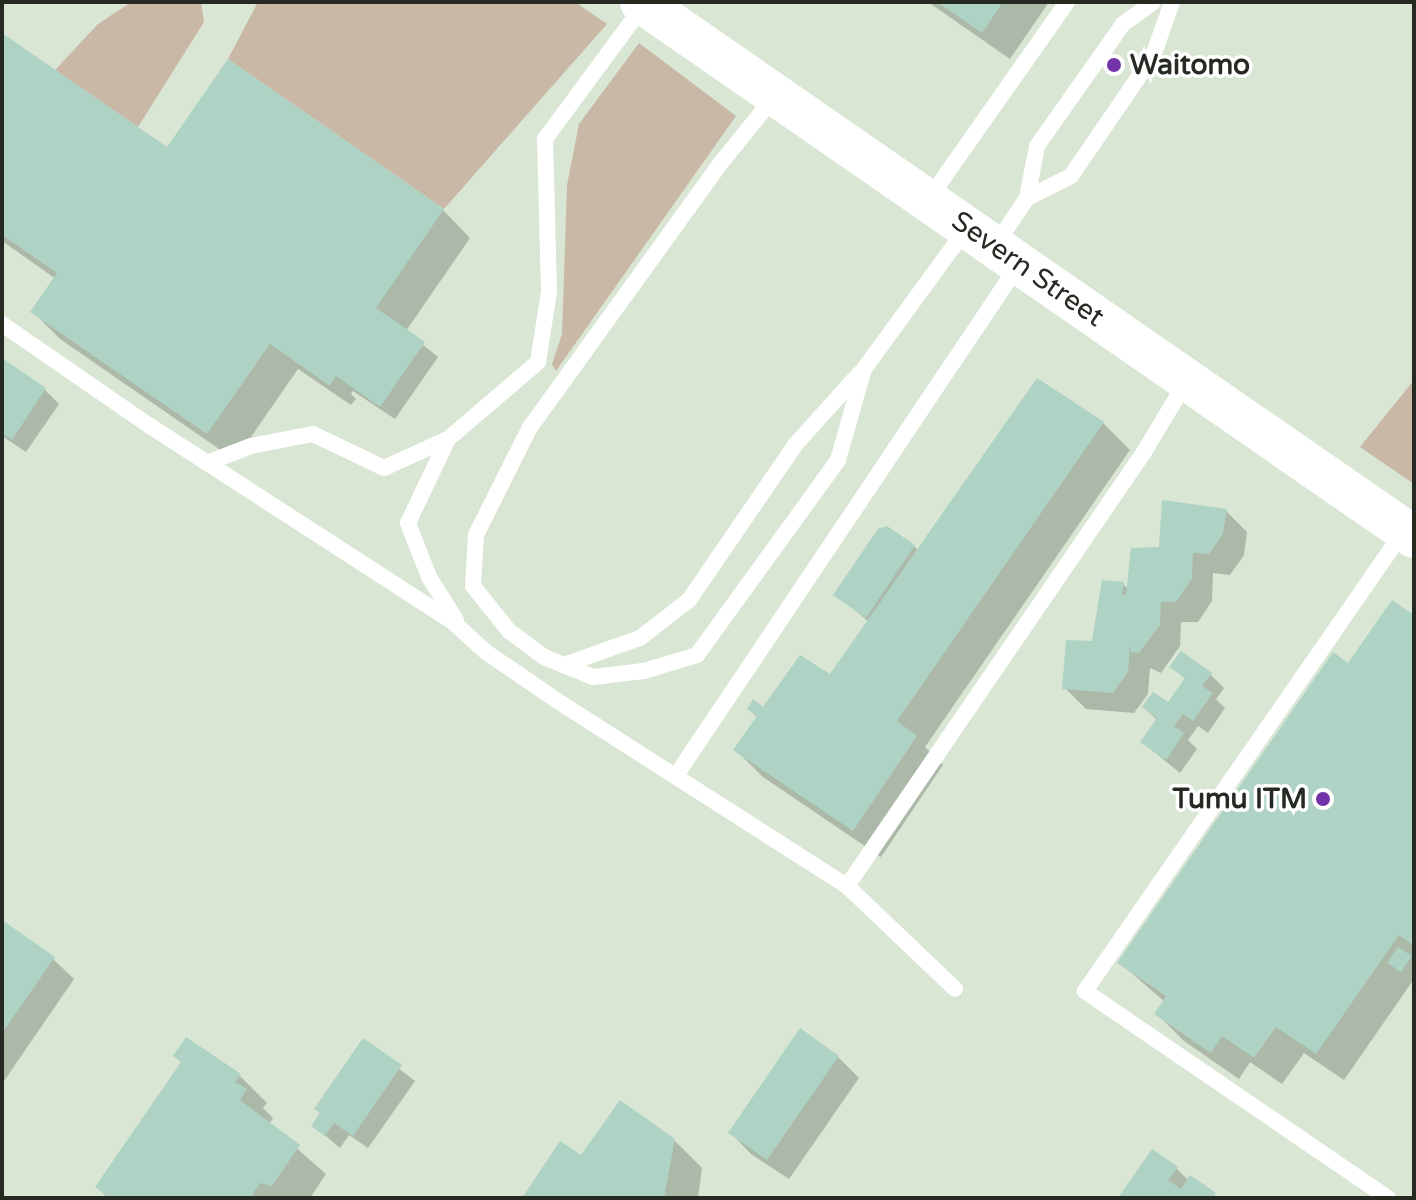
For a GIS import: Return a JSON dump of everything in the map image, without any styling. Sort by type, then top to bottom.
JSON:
[{"type":"street","name":"Severn Street","points":[[643,3],[1409,534]]},
{"type":"lane","points":[[927,201],[1067,2]]},
{"type":"lane","points":[[677,774],[994,246],[1027,198],[1037,146],[1123,24],[1153,2]]},
{"type":"lane","points":[[1027,198],[1071,176],[1153,56],[1172,2]]},
{"type":"lane","points":[[207,463],[251,446],[313,434],[384,468],[448,439],[538,362],[549,292],[545,139],[643,3]]},
{"type":"lane","points":[[776,95],[720,164],[530,427],[476,535],[473,586],[509,631],[544,657],[593,677],[644,671],[697,655],[838,460],[864,369]]},
{"type":"lane","points":[[564,665],[640,638],[689,600],[795,445],[864,369],[994,246]]},
{"type":"lane","points":[[2,324],[207,463],[453,622],[486,652],[847,886],[955,989]]},
{"type":"lane","points":[[847,886],[1144,452],[1187,380]]},
{"type":"lane","points":[[448,439],[408,523],[429,577],[450,615],[486,652]]},
{"type":"lane","points":[[1388,1198],[1085,991],[1409,534]]},
{"type":"shaded area","points":[[201,2],[204,22],[138,127],[55,70],[98,24],[130,3]]},
{"type":"shaded area","points":[[258,2],[575,2],[607,24],[444,209],[228,59]]},
{"type":"shaded area","points":[[639,43],[736,116],[556,371],[552,364],[562,334],[567,185],[579,124]]},
{"type":"shaded area","points":[[1414,380],[1414,484],[1360,447]]},
{"type":"building","points":[[937,2],[1003,2],[982,33]]},
{"type":"building","points":[[2,33],[167,147],[228,59],[444,209],[376,308],[425,342],[380,407],[336,376],[330,386],[270,344],[207,434],[30,312],[57,273],[2,235]]},
{"type":"building","points":[[2,358],[46,388],[12,440],[2,433]]},
{"type":"building","points":[[1037,378],[1104,422],[897,721],[917,736],[853,831],[733,750],[757,716],[747,709],[753,699],[763,707],[800,655],[830,674]]},
{"type":"building","points":[[1162,500],[1227,509],[1223,534],[1209,554],[1193,553],[1192,579],[1176,602],[1161,602],[1160,625],[1139,653],[1131,652],[1130,646],[1128,672],[1113,693],[1062,689],[1066,640],[1092,641],[1102,580],[1124,582],[1122,595],[1126,595],[1131,548],[1159,547]]},
{"type":"building","points":[[887,526],[915,545],[866,618],[833,595],[878,529]]},
{"type":"building","name":"Tumu ITM","points":[[1392,600],[1414,615],[1414,946],[1399,935],[1316,1054],[1276,1027],[1254,1058],[1222,1036],[1211,1053],[1154,1014],[1166,996],[1117,963],[1333,652],[1348,663]]},
{"type":"building","points":[[1181,651],[1212,673],[1202,686],[1213,693],[1193,721],[1183,714],[1174,726],[1184,733],[1166,760],[1140,742],[1157,718],[1142,707],[1153,692],[1168,702],[1185,678],[1169,667]]},
{"type":"building","points":[[2,920],[55,957],[2,1033]]},
{"type":"building","points":[[1398,947],[1412,956],[1401,972],[1387,963]]},
{"type":"building","points":[[800,1028],[839,1056],[767,1160],[728,1133]]},
{"type":"building","points":[[186,1037],[241,1074],[235,1082],[247,1089],[240,1100],[300,1145],[272,1186],[260,1183],[250,1198],[110,1198],[95,1187],[181,1062],[173,1056]]},
{"type":"building","points":[[363,1038],[402,1065],[353,1136],[334,1123],[325,1136],[311,1126],[320,1113],[314,1109]]},
{"type":"building","points":[[620,1100],[675,1139],[664,1198],[522,1198],[560,1141],[581,1155]]},
{"type":"building","points":[[1152,1149],[1178,1167],[1168,1180],[1181,1189],[1190,1175],[1216,1193],[1212,1198],[1118,1198]]},
{"type":"place","name":"Waitomo","points":[[1114,65]]},
{"type":"place","name":"Tumu ITM","points":[[1323,799]]}]
